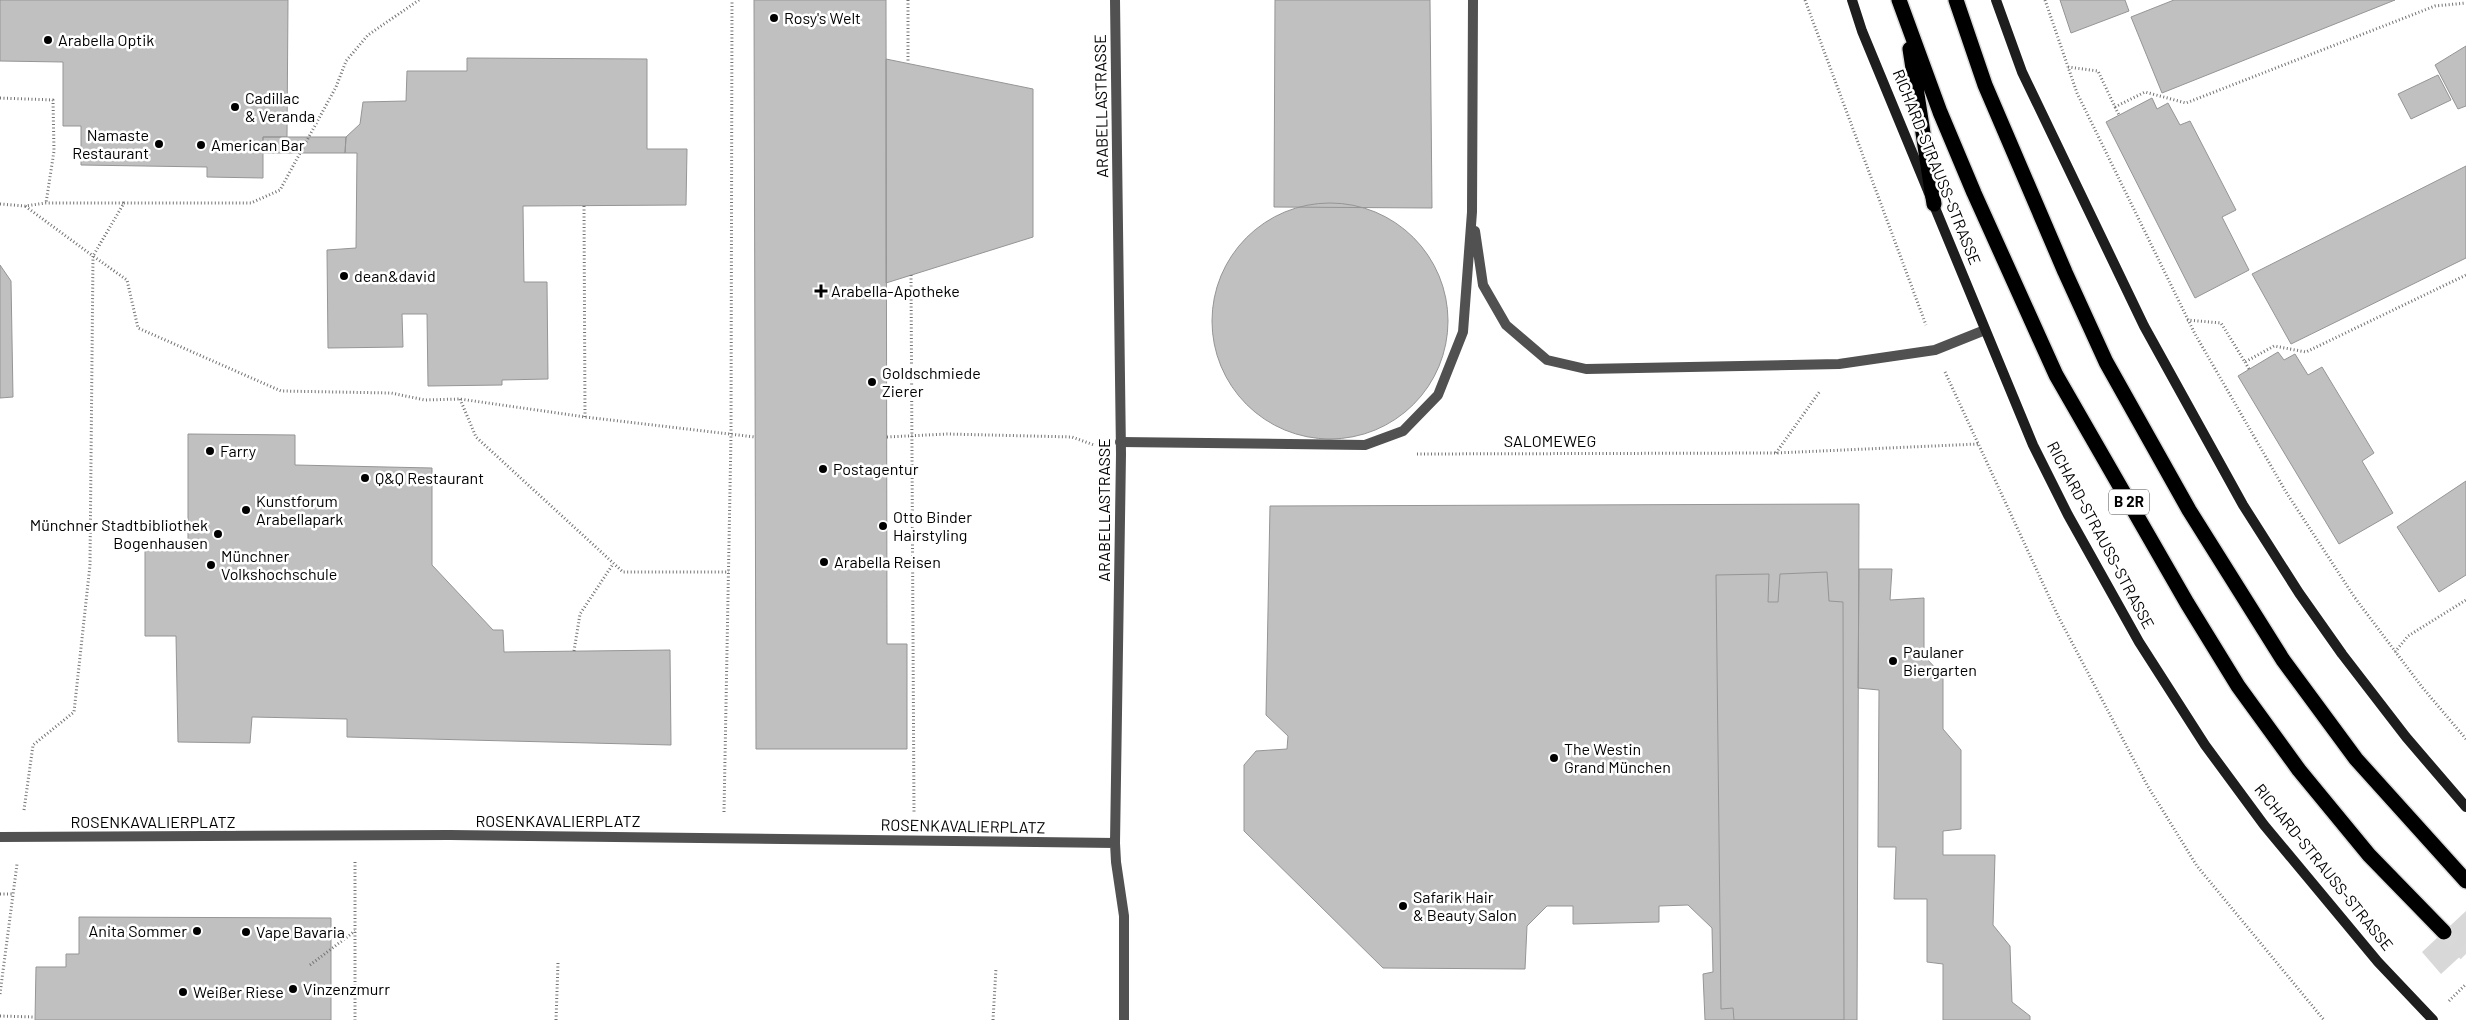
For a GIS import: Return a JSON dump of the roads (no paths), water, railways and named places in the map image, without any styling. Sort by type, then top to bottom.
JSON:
[{"type":"highway","name":"RICHARD-STRAUSS-STRASSE","points":[[1899,0],[1974,193],[2056,375],[2186,603],[2238,686],[2299,770],[2369,854],[2444,932]]},
{"type":"highway","points":[[1956,0],[1988,94],[2101,353],[2189,510],[2283,660],[2350,752],[2466,881]]},
{"type":"highway","points":[[1905,18],[1934,204]]},
{"type":"main road","name":"RICHARD-STRAUSS-STRASSE","points":[[1852,0],[1862,32],[2033,445],[2068,514],[2139,642],[2200,738],[2276,840],[2378,962],[2433,1020]]},
{"type":"main road","points":[[1996,0],[2022,72],[2140,317],[2230,482],[2299,593],[2342,654],[2406,737],[2466,807]]},
{"type":"street","name":"ARABELLASTRASSE","points":[[1115,0],[1121,454],[1115,843],[1124,916],[1124,1020]]},
{"type":"street","points":[[1120,442],[1365,445],[1402,431],[1438,395],[1463,332],[1472,212],[1473,0]]},
{"type":"street","points":[[1472,212],[1483,285],[1506,325],[1547,360],[1586,370],[1839,364],[1935,350],[1985,330]]},
{"type":"street","name":"ROSENKAVALIERPLATZ","points":[[0,838],[355,836],[724,837],[1115,843]]},
{"type":"tunnel","points":[[2444,932],[2466,954]]},
{"type":"place","name":"Rosy's Welt","points":[[774,18]]},
{"type":"place","name":"Arabella Optik","points":[[48,40]]},
{"type":"place","name":"Cadillac & Veranda","points":[[235,107]]},
{"type":"place","name":"Namaste Restaurant","points":[[159,144]]},
{"type":"place","name":"American Bar","points":[[201,145]]},
{"type":"place","name":"dean&david","points":[[344,276]]},
{"type":"place","name":"Arabella-Apotheke","points":[[821,291]]},
{"type":"place","name":"Goldschmiede Zierer","points":[[872,382]]},
{"type":"place","name":"Farry","points":[[210,451]]},
{"type":"place","name":"Postagentur","points":[[823,469]]},
{"type":"place","name":"Q&Q Restaurant","points":[[365,478]]},
{"type":"place","name":"Kunstforum Arabellapark","points":[[246,510]]},
{"type":"place","name":"Otto Binder Hairstyling","points":[[883,526]]},
{"type":"place","name":"Münchner Stadtbibliothek Bogenhausen","points":[[218,534]]},
{"type":"place","name":"Arabella Reisen","points":[[824,562]]},
{"type":"place","name":"Münchner Volkshochschule","points":[[211,565]]},
{"type":"place","name":"Paulaner Biergarten","points":[[1893,661]]},
{"type":"place","name":"The Westin Grand München","points":[[1554,758]]},
{"type":"place","name":"Safarik Hair & Beauty Salon","points":[[1403,906]]},
{"type":"place","name":"Anita Sommer","points":[[197,931]]},
{"type":"place","name":"Vape Bavaria","points":[[246,932]]},
{"type":"place","name":"Vinzenzmurr","points":[[293,989]]},
{"type":"place","name":"Weißer Riese","points":[[183,992]]}]
